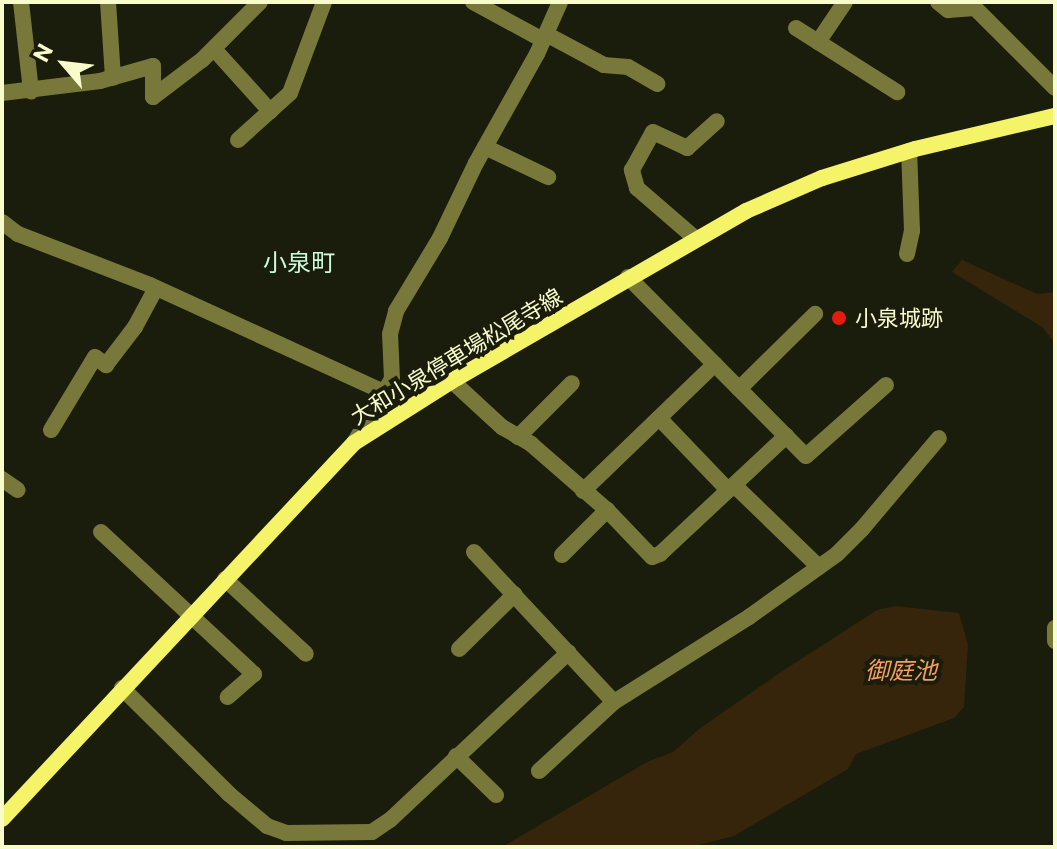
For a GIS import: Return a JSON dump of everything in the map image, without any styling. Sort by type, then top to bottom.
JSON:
[{"type":"main road","name":"大和小泉停車場松尾寺線","points":[[2,819],[354,443],[452,381],[746,211],[822,178],[909,151],[1055,116]]},
{"type":"street","points":[[21,2],[31,91]]},
{"type":"street","points":[[108,2],[113,78]]},
{"type":"street","points":[[2,93],[113,78],[153,66],[153,97],[214,49],[260,2]]},
{"type":"street","points":[[238,140],[290,93],[324,2]]},
{"type":"street","points":[[473,2],[604,65],[628,67],[658,84]]},
{"type":"street","points":[[354,443],[384,392],[394,368],[391,324],[440,238],[545,37],[560,2]]},
{"type":"street","points":[[818,42],[845,2]]},
{"type":"street","points":[[938,2],[948,10],[977,5],[1055,88]]},
{"type":"street","points":[[796,28],[897,92]]},
{"type":"street","points":[[214,49],[270,111]]},
{"type":"street","points":[[696,239],[637,188],[632,170],[653,132],[687,148],[717,121]]},
{"type":"street","points":[[485,147],[548,177]]},
{"type":"street","points":[[907,254],[912,231],[909,151]]},
{"type":"street","points":[[2,222],[18,234],[156,288],[384,392]]},
{"type":"street","points":[[628,277],[806,456],[886,385]]},
{"type":"street","points":[[51,430],[95,357],[106,365],[135,327],[156,288]]},
{"type":"street","points":[[739,389],[815,314]]},
{"type":"street","points":[[583,491],[715,364]]},
{"type":"street","points":[[452,381],[607,510],[652,557],[660,554],[786,436]]},
{"type":"street","points":[[518,437],[572,383]]},
{"type":"street","points":[[659,418],[819,567]]},
{"type":"street","points":[[539,771],[614,702],[749,617],[819,567],[862,529],[939,438]]},
{"type":"street","points":[[2,479],[18,490]]},
{"type":"street","points":[[562,555],[607,510]]},
{"type":"street","points":[[101,532],[254,674],[228,697]]},
{"type":"street","points":[[474,552],[614,702]]},
{"type":"street","points":[[225,579],[306,654]]},
{"type":"street","points":[[459,649],[515,594]]},
{"type":"street","points":[[1055,628],[1055,641]]},
{"type":"street","points":[[122,688],[229,794],[267,826],[286,833],[372,832],[390,820],[569,652]]},
{"type":"street","points":[[456,756],[496,795]]},
{"type":"water","points":[[962,260],[1037,294],[1054,292],[1055,343],[1042,327],[952,272]]},
{"type":"water","name":"御庭池","points":[[895,606],[959,613],[968,645],[964,707],[954,718],[856,754],[848,769],[734,836],[690,847],[502,847],[647,762],[673,752],[699,729],[778,674],[877,610]]},
{"type":"place","name":"小泉城跡","points":[[839,318]]},
{"type":"district","name":"小泉町","points":[[299,262]]}]
